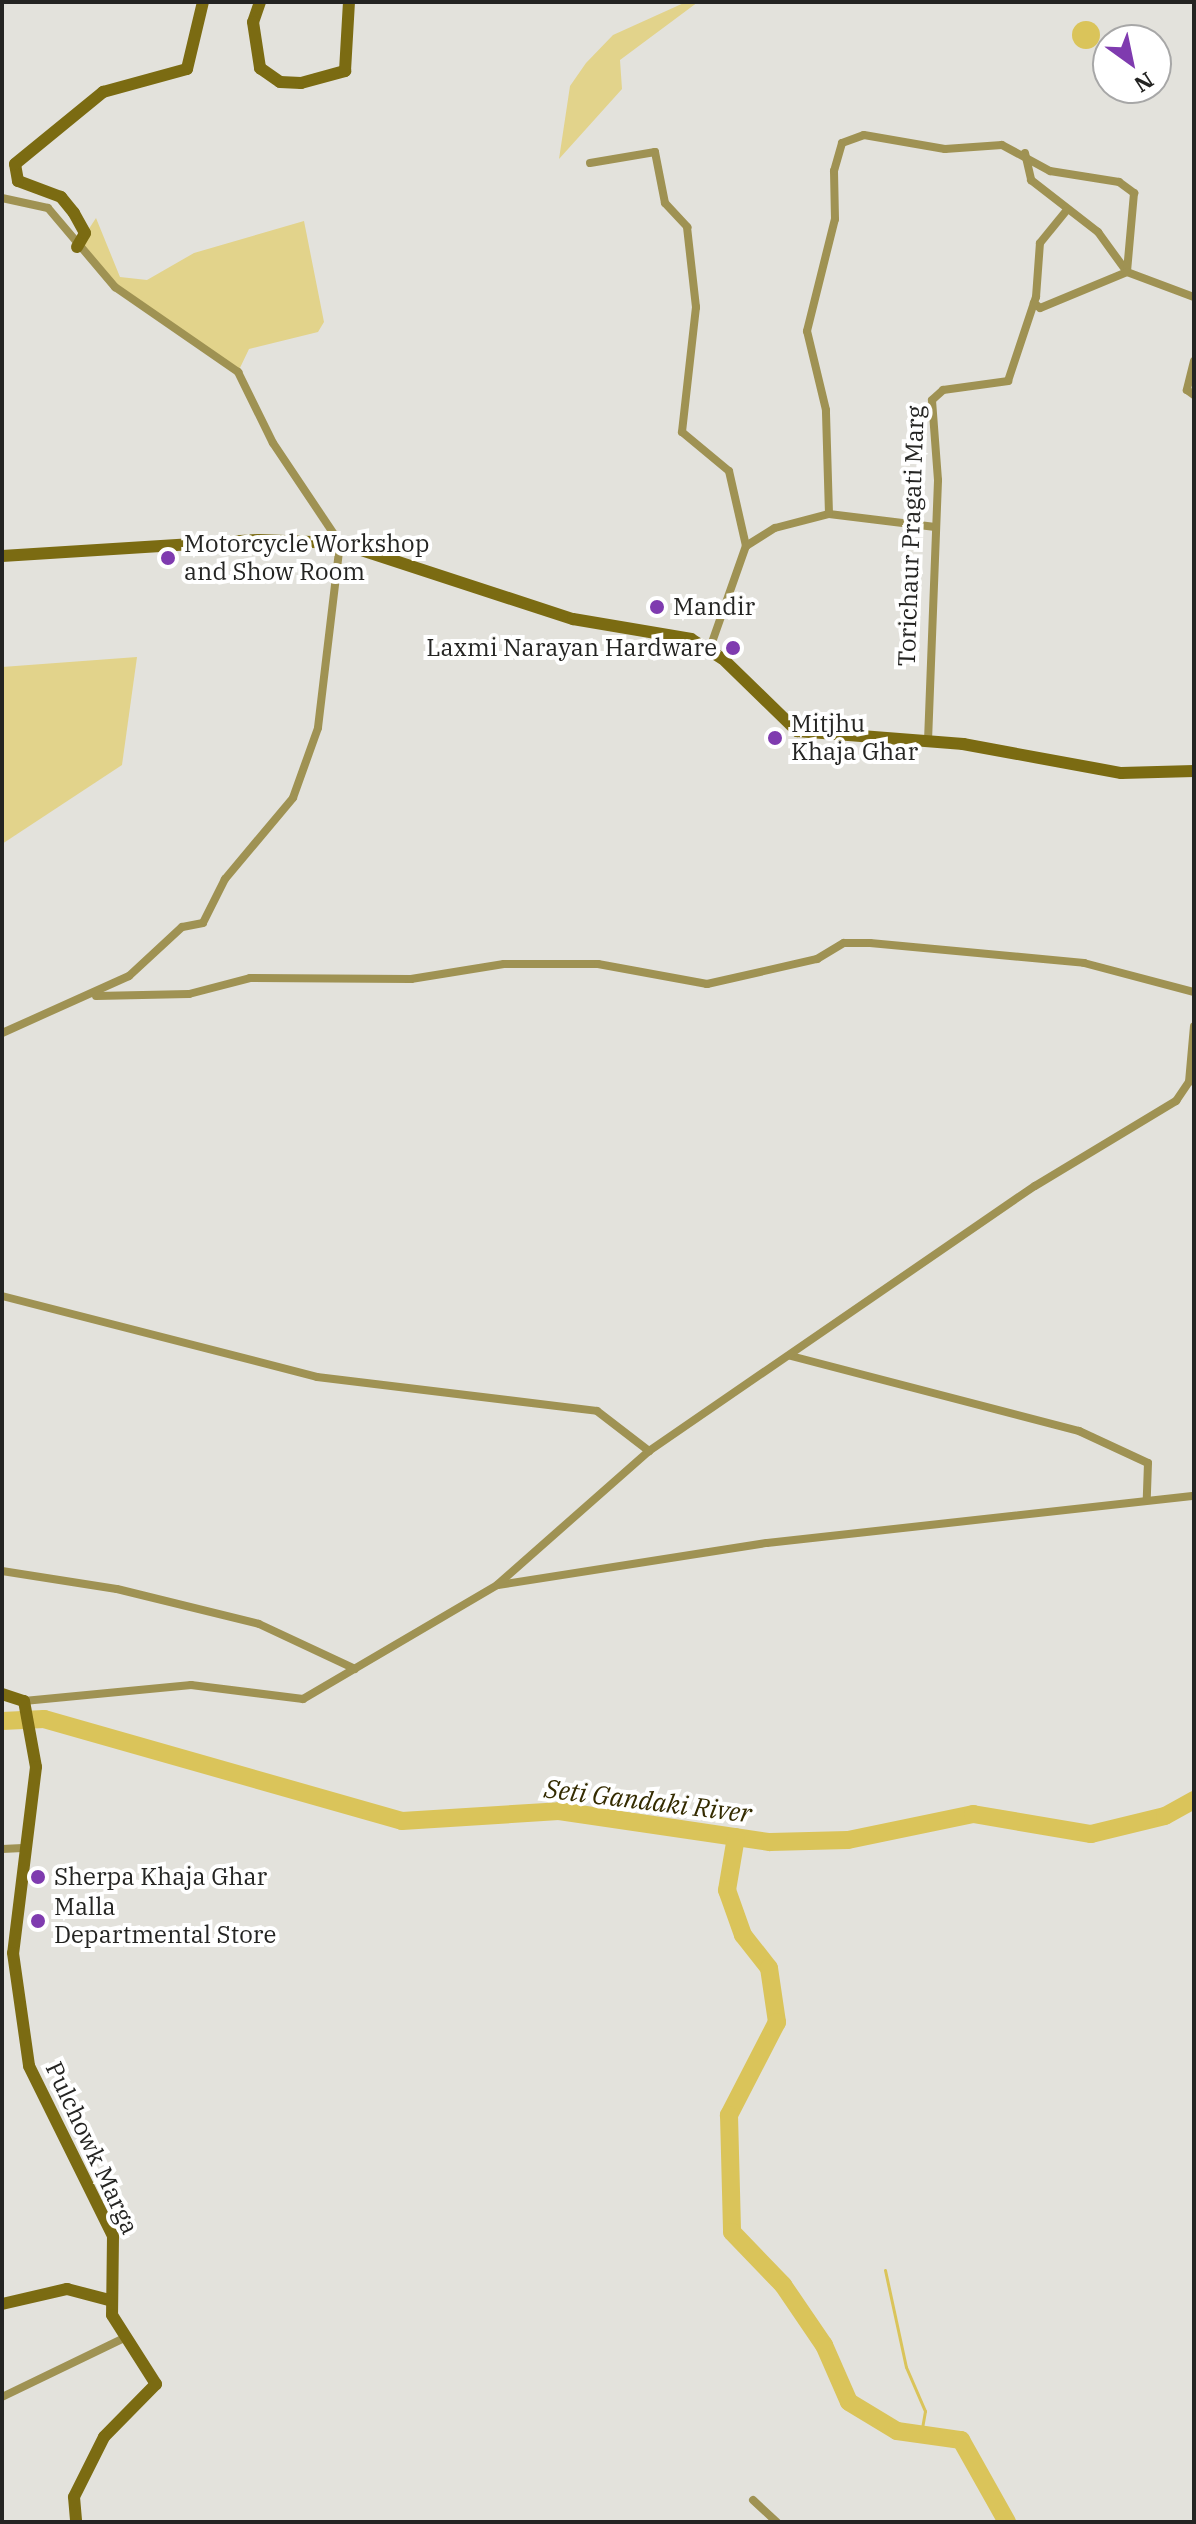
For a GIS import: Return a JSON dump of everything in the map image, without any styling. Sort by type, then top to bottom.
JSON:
[{"type":"main road","points":[[77,247],[85,233],[74,213],[61,197],[18,181],[15,164],[103,92],[187,69],[195,58],[203,2]]},
{"type":"main road","points":[[260,2],[253,22],[260,68],[280,82],[301,83],[345,71],[349,2]]},
{"type":"main road","points":[[2,556],[258,540],[340,543],[573,619],[710,648],[790,729],[928,741],[1121,773],[1194,771]]},
{"type":"main road","points":[[2,1694],[24,1701]]},
{"type":"main road","name":"Pulchowk Marga","points":[[24,1701],[36,1767],[7,1954],[33,2077],[113,2236],[109,2300],[124,2338],[156,2384],[104,2437],[74,2497],[76,2522]]},
{"type":"main road","points":[[2,2304],[67,2289],[109,2300]]},
{"type":"street","points":[[829,514],[826,410],[807,331],[835,219],[834,171],[842,143],[864,135],[945,149],[1002,145],[1025,152],[1050,171],[1119,182],[1134,193],[1127,272]]},
{"type":"street","points":[[590,163],[655,152],[665,203],[687,227],[696,307],[682,432],[729,471],[746,546],[710,648]]},
{"type":"street","points":[[1025,152],[1031,180],[1122,256],[1127,272]]},
{"type":"street","points":[[2,198],[48,208],[77,247],[115,287],[238,372],[273,443],[340,543],[318,728],[293,798],[225,879],[203,923],[182,927],[129,976],[93,996],[2,1033]]},
{"type":"street","points":[[1066,211],[1040,243],[1034,303],[1040,308],[1127,272],[1194,297]]},
{"type":"street","name":"Torichaur Pragati Marg","points":[[928,741],[935,527],[932,400],[943,390],[1008,381],[1034,303]]},
{"type":"street","points":[[1194,361],[1187,390],[1194,395]]},
{"type":"street","points":[[746,546],[775,528],[829,514],[935,527]]},
{"type":"street","points":[[93,996],[189,994],[250,978],[411,979],[504,964],[598,964],[707,984],[817,959],[844,943],[1084,963],[1194,992]]},
{"type":"street","points":[[24,1701],[191,1685],[303,1699],[355,1669],[497,1585],[649,1451],[1035,1186],[1176,1101],[1189,1082],[1194,1026]]},
{"type":"street","points":[[2,1296],[317,1377],[597,1411],[649,1451]]},
{"type":"street","points":[[791,1356],[1079,1431],[1148,1463],[1147,1500]]},
{"type":"street","points":[[497,1585],[767,1543],[1194,1496]]},
{"type":"street","points":[[2,1571],[249,1621],[355,1669]]},
{"type":"street","points":[[2,1849],[23,1848]]},
{"type":"street","points":[[2,2397],[124,2338]]},
{"type":"street","points":[[753,2500],[777,2522]]},
{"type":"shaded area","points":[[686,2],[698,2],[620,60],[622,89],[559,159],[570,86],[586,63],[613,35]]},
{"type":"shaded area","points":[[1081,22],[1094,24],[1092,47],[1081,48],[1073,40],[1073,30]]},
{"type":"shaded area","points":[[96,218],[120,277],[147,280],[194,253],[304,221],[324,322],[318,332],[249,349],[238,372],[115,287],[77,247]]},
{"type":"shaded area","points":[[137,657],[122,765],[2,844],[2,667]]},
{"type":"waterway","name":"Seti Gandaki River","points":[[2,1721],[44,1719],[402,1821],[559,1811],[770,1842],[848,1840],[973,1814],[1091,1834],[1165,1816],[1194,1800]]},
{"type":"waterway","points":[[736,1837],[727,1890],[743,1935],[769,1968],[777,2022],[729,2115],[732,2232],[783,2285],[824,2345],[849,2402],[897,2431],[961,2440],[1007,2522]]},
{"type":"waterway","points":[[885,2270],[906,2367],[925,2411],[921,2434]]},
{"type":"place","name":"Motorcycle Workshop and Show Room","points":[[168,558]]},
{"type":"place","name":"Mandir","points":[[657,607]]},
{"type":"place","name":"Laxmi Narayan Hardware","points":[[733,648]]},
{"type":"place","name":"Mitjhu Khaja Ghar","points":[[775,738]]},
{"type":"place","name":"Sherpa Khaja Ghar","points":[[38,1877]]},
{"type":"place","name":"Malla Departmental Store","points":[[38,1921]]}]
